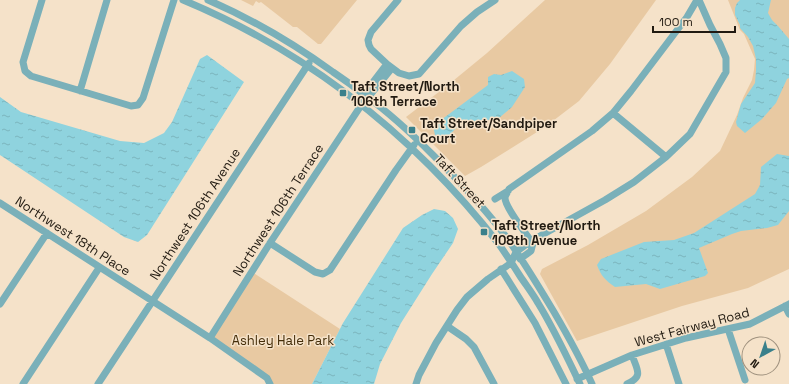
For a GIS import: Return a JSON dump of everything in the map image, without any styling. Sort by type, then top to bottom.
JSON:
[{"type":"street","points":[[42,0],[23,62],[25,71],[31,76],[131,106],[138,105],[143,98],[174,0]]},
{"type":"street","points":[[80,91],[108,0]]},
{"type":"street","name":"Taft Street","points":[[183,0],[212,12],[265,40],[307,65],[362,104],[412,148],[450,186],[498,244],[538,304],[579,381]]},
{"type":"street","name":"Taft Street","points":[[208,0],[271,32],[312,57],[367,96],[418,140],[458,180],[506,237],[546,298],[568,336],[592,384]]},
{"type":"street","points":[[398,0],[371,32],[368,40],[371,49],[389,66],[399,73],[409,76],[419,74],[461,26],[495,0]]},
{"type":"street","points":[[416,384],[436,343],[457,310],[467,297],[488,279],[511,263],[516,252],[533,239],[606,200],[634,182],[666,157],[690,134],[726,72],[726,58],[698,0]]},
{"type":"street","points":[[495,199],[592,131],[613,113],[687,17],[698,0]]},
{"type":"street","points":[[212,12],[216,4]]},
{"type":"street","name":"Northwest 106th Avenue","points":[[98,384],[312,57]]},
{"type":"street","points":[[367,96],[389,66]]},
{"type":"street","name":"Northwest 106th Terrace","points":[[210,338],[270,243],[367,96]]},
{"type":"street","points":[[613,113],[666,157]]},
{"type":"street","points":[[270,243],[314,272],[323,274],[330,270],[418,140]]},
{"type":"street","points":[[509,189],[505,199],[508,206],[533,239],[531,251],[520,259]]},
{"type":"street","name":"Northwest 18th Place","points":[[0,203],[210,338],[267,378],[270,384]]},
{"type":"street","points":[[0,304],[47,234]]},
{"type":"street","points":[[23,384],[99,268]]},
{"type":"street","points":[[502,269],[535,323],[566,384]]},
{"type":"street","points":[[787,305],[789,314]]},
{"type":"street","name":"West Fairway Road","points":[[579,381],[588,375],[632,356],[686,338],[750,324],[787,305]]},
{"type":"street","points":[[447,326],[474,347],[494,384]]},
{"type":"street","points":[[728,329],[745,380]]},
{"type":"street","points":[[666,344],[679,384]]},
{"type":"street","points":[[627,384],[638,377],[638,372],[632,356]]},
{"type":"green space","points":[[241,0],[357,0],[321,44],[318,44],[297,27],[293,27],[261,2],[259,3],[256,1],[253,6]]},
{"type":"green space","points":[[545,0],[656,0],[610,64],[579,101],[545,127],[465,176],[406,117],[487,53]]},
{"type":"green space","points":[[728,0],[789,0],[789,269],[748,288],[682,306],[577,341],[540,274],[542,269],[588,245],[646,211],[692,177],[720,151],[752,80],[755,59],[744,34],[740,30]]},
{"type":"green space","name":"Ashley Hale Park","points":[[252,272],[340,329],[312,384],[270,384],[210,338]]},
{"type":"water","points":[[740,0],[771,0],[768,13],[772,20],[789,39],[789,78],[787,79],[776,103],[762,119],[745,133],[737,126],[736,122],[741,104],[755,83],[756,59],[753,46],[748,37],[740,28],[735,15],[735,8]]},
{"type":"water","points":[[207,55],[244,82],[147,235],[138,242],[124,237],[0,155],[0,97],[21,112],[120,141],[144,143],[164,133],[172,122],[200,59]]},
{"type":"water","points":[[512,71],[524,79],[525,87],[512,107],[499,118],[484,121],[465,122],[455,129],[448,137],[442,139],[435,135],[433,126],[488,85],[488,77],[494,74],[501,75]]},
{"type":"water","points":[[777,154],[789,156],[789,211],[778,225],[767,228],[741,231],[699,248],[708,273],[705,276],[660,289],[646,284],[615,287],[602,275],[597,265],[601,259],[644,242],[674,240],[694,233],[755,194],[760,185],[761,167]]},
{"type":"water","points":[[434,209],[445,211],[453,218],[458,229],[453,243],[401,323],[380,364],[374,384],[312,384],[343,323],[403,228]]},
{"type":"place","name":"Taft Street/North 106th Terrace","points":[[343,93]]},
{"type":"place","name":"Taft Street/Sandpiper Court","points":[[412,130]]},
{"type":"place","name":"Taft Street/North 108th Avenue","points":[[484,232]]}]
